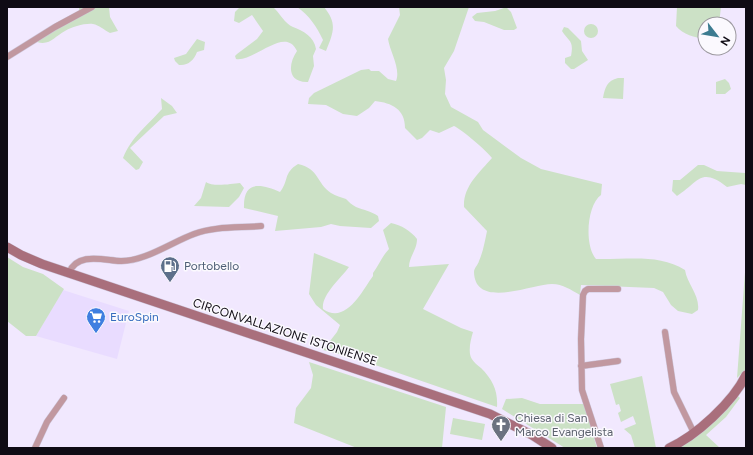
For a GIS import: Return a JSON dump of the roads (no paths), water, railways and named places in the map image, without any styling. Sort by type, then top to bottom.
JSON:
[{"type":"main road","name":"CIRCONVALLAZIONE ISTONIENSE","points":[[7,247],[21,255],[69,273],[490,414],[532,434],[552,448]]},
{"type":"main road","points":[[670,448],[694,433],[734,396],[746,376]]},
{"type":"street","points":[[7,57],[55,27],[92,7]]},
{"type":"street","points":[[69,273],[74,264],[79,261],[98,258],[122,261],[133,259],[195,234],[218,229],[261,226]]},
{"type":"street","points":[[601,448],[582,390],[580,339],[583,295],[588,289],[618,289]]},
{"type":"street","points":[[665,332],[674,392],[694,433]]},
{"type":"street","points":[[581,366],[618,361]]},
{"type":"street","points":[[35,448],[47,422],[64,398]]},
{"type":"place","name":"Portobello","points":[[170,283]]},
{"type":"place","name":"EuroSpin","points":[[96,334]]},
{"type":"place","name":"Chiesa di San Marco Evangelista","points":[[501,442]]}]
